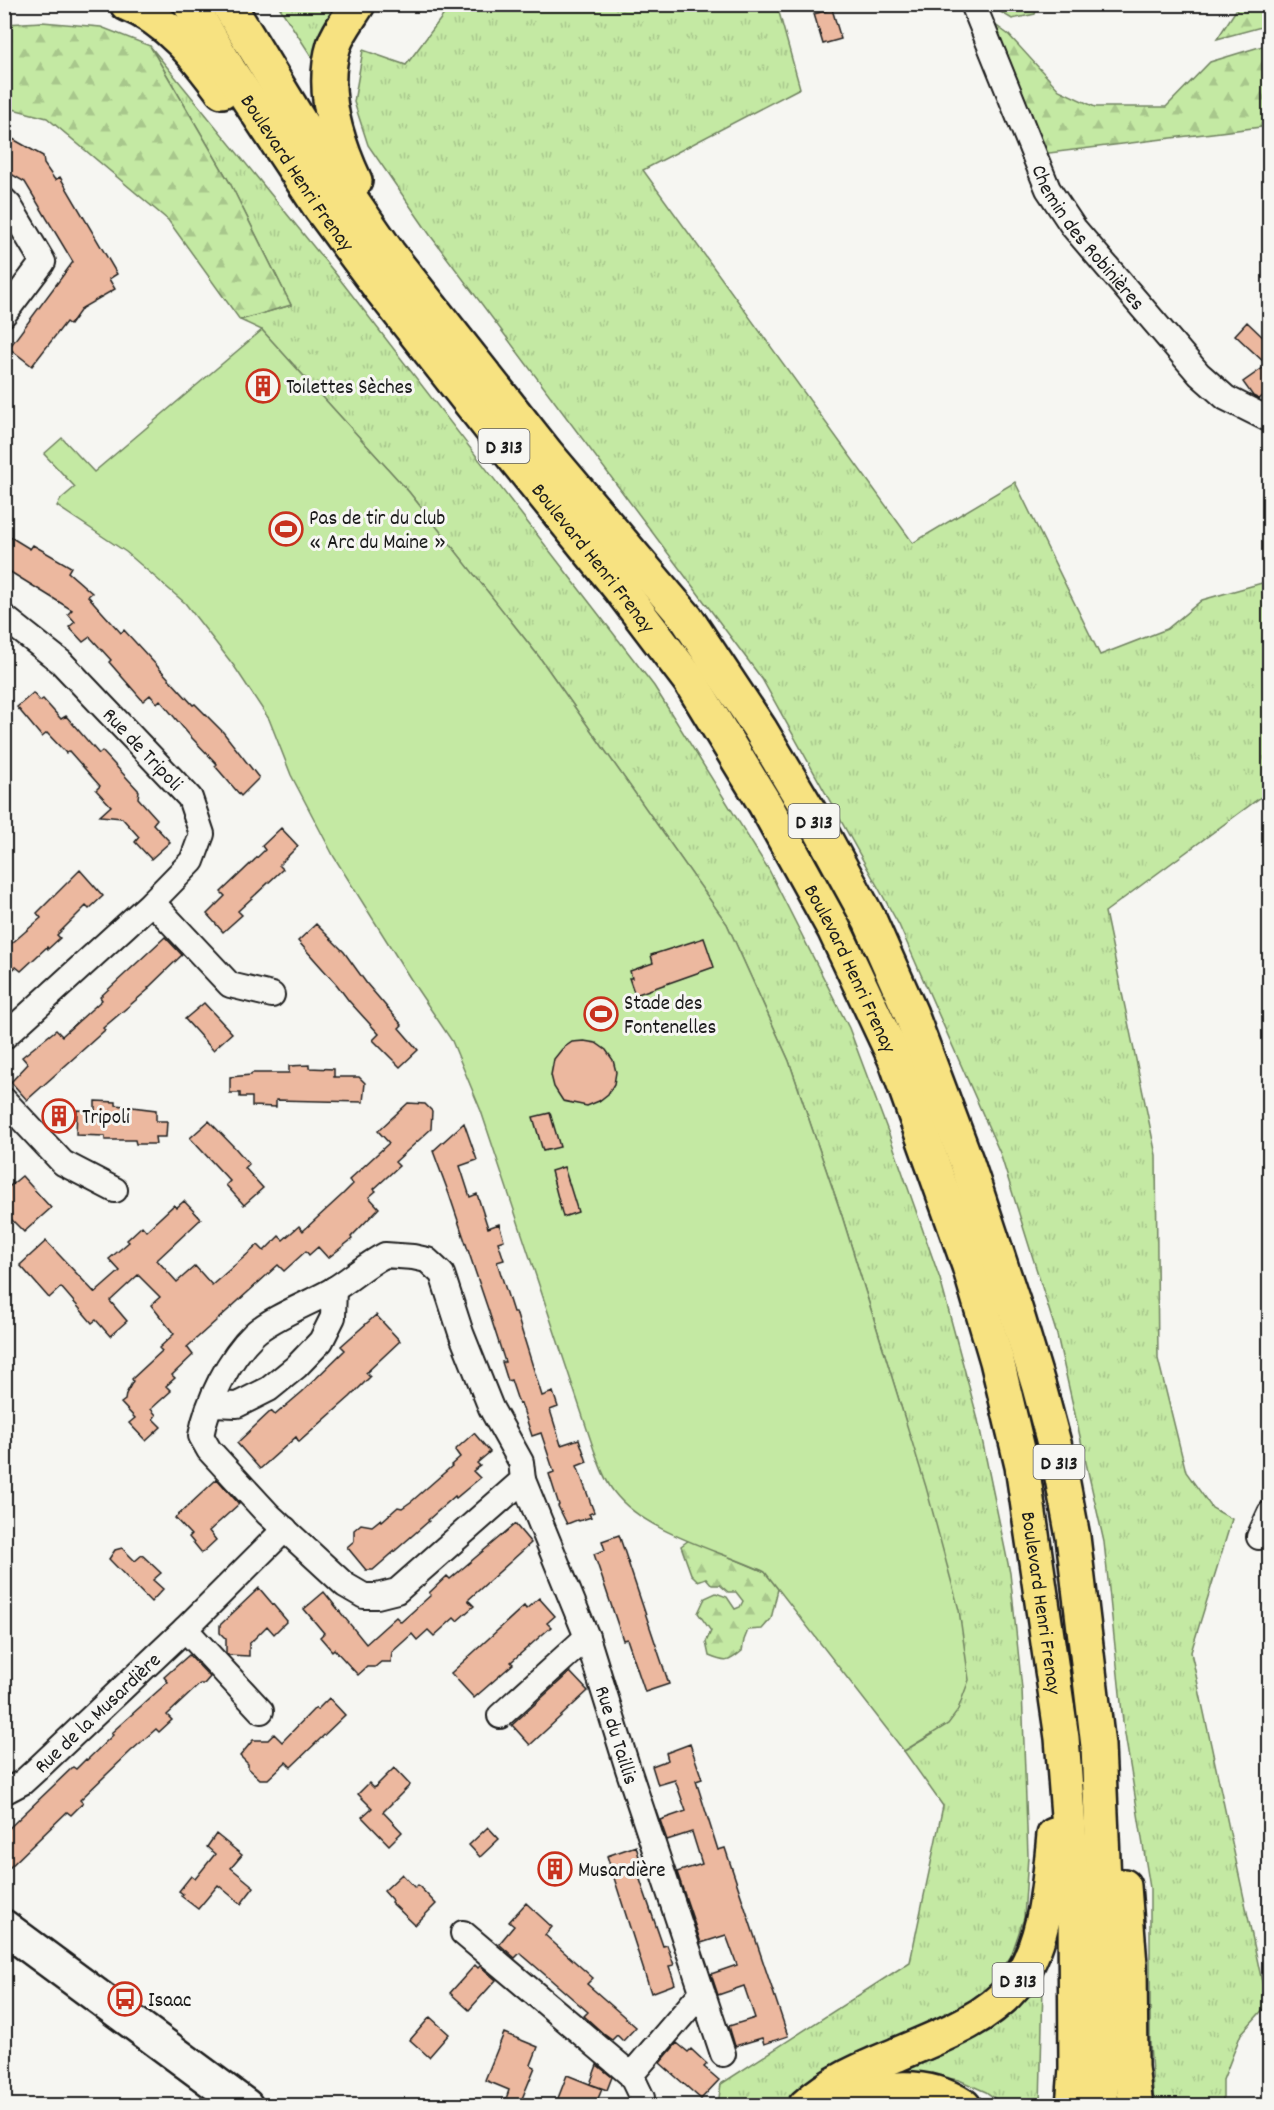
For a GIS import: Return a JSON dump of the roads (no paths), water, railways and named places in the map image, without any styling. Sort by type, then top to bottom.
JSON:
[{"type":"highway","points":[[127,4],[138,9],[178,38],[212,76],[301,191],[321,209]]},
{"type":"highway","name":"Boulevard Henri Frenay","points":[[190,4],[229,69],[321,209],[690,681],[765,804],[834,929],[895,1059],[962,1245],[997,1361],[1022,1466],[1062,1738],[1075,1906],[1076,2069],[1073,2106]]},
{"type":"highway","name":"Boulevard Henri Frenay","points":[[228,4],[317,150],[389,254],[548,454],[687,619],[760,729],[822,833],[870,921],[911,1014],[968,1163],[1039,1387],[1059,1462],[1073,1537],[1098,1746],[1105,1904],[1101,2106]]},
{"type":"highway","points":[[358,4],[335,43],[330,64],[330,108],[342,153],[389,254]]},
{"type":"highway","name":"D 313","points":[[805,2106],[834,2084],[971,2020],[1013,1988],[1027,1966],[1041,1928],[1049,1888],[1062,1738]]},
{"type":"highway","name":"D 313","points":[[1098,1746],[1121,1853],[1130,1965],[1131,2067],[1136,2106]]},
{"type":"highway","points":[[843,2106],[875,2092],[895,2088],[918,2089],[940,2094],[964,2106]]},
{"type":"street","name":"Chemin des Robinières","points":[[973,4],[1048,189],[1074,228],[1199,374],[1227,398],[1269,420]]},
{"type":"street","points":[[4,200],[43,262],[4,314]]},
{"type":"street","name":"Rue de Tripoli","points":[[4,617],[61,662],[190,798],[202,834],[192,861],[152,902],[4,1037]]},
{"type":"street","points":[[152,902],[230,986],[272,995]]},
{"type":"street","points":[[4,1100],[63,1163],[115,1190]]},
{"type":"street","points":[[386,1256],[427,1260],[442,1274],[461,1333],[491,1408],[521,1462],[523,1480],[397,1591],[377,1596],[363,1596],[345,1585],[268,1514],[209,1450],[201,1436],[203,1423],[230,1363],[255,1333],[334,1289],[371,1262],[386,1256]]},
{"type":"street","points":[[212,1404],[237,1405],[268,1389],[296,1367],[321,1341],[333,1317],[334,1289]]},
{"type":"street","name":"Rue du Taillis","points":[[523,1480],[587,1637],[630,1776],[723,2054]]},
{"type":"street","points":[[1259,1537],[1269,1513]]},
{"type":"street","name":"Rue de la Musardière","points":[[4,1792],[29,1777],[185,1629],[285,1529]]},
{"type":"street","points":[[185,1629],[261,1711]]},
{"type":"street","points":[[500,1716],[587,1637]]},
{"type":"street","points":[[4,1927],[246,2106]]},
{"type":"street","points":[[463,1933],[632,2076],[642,2098],[639,2106]]},
{"type":"street","points":[[632,2076],[702,1992]]},
{"type":"place","name":"Toilettes Sèches","points":[[263,386]]},
{"type":"place","name":"Pas de tir du club « Arc du Maine »","points":[[286,529]]},
{"type":"place","name":"Stade des Fontenelles","points":[[601,1014]]},
{"type":"place","name":"Tripoli","points":[[59,1116]]},
{"type":"place","name":"Musardière","points":[[555,1869]]},
{"type":"place","name":"Isaac","points":[[125,1999]]}]
